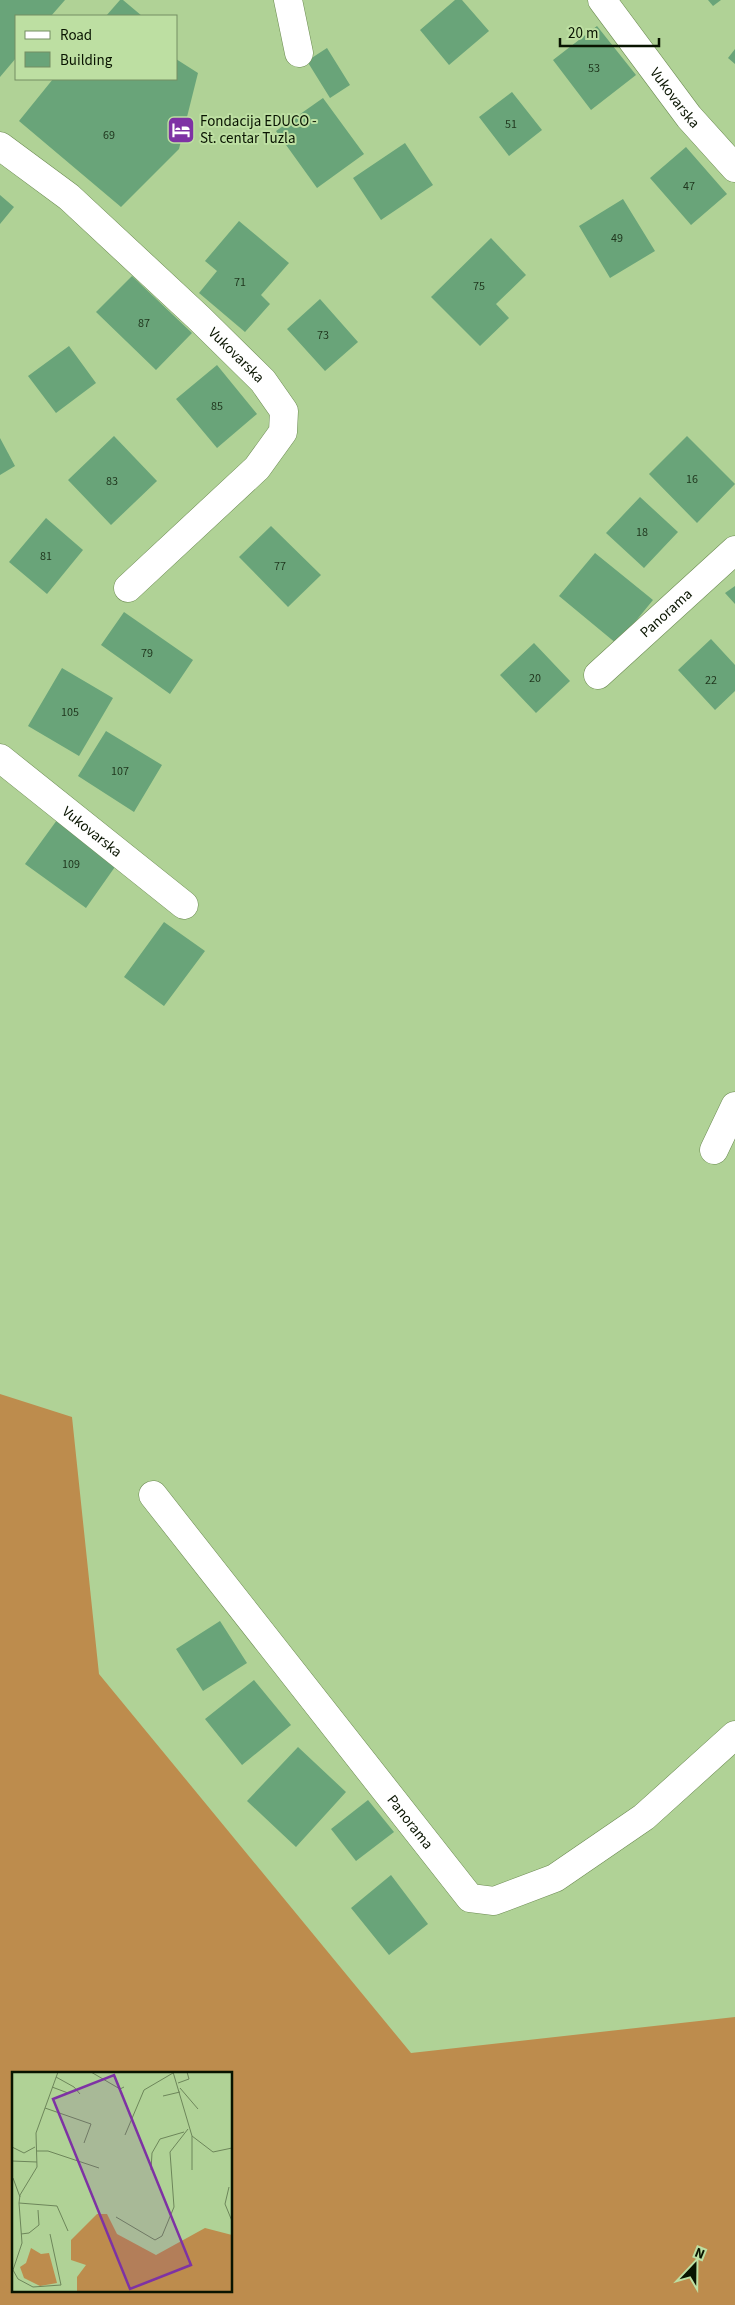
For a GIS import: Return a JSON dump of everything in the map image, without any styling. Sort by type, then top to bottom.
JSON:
[{"type":"street","points":[[288,0],[298,53]]},
{"type":"street","name":"Vukovarska","points":[[602,0],[689,117],[735,168]]},
{"type":"street","name":"Vukovarska","points":[[0,146],[69,197],[178,298],[263,381],[284,410],[283,432],[257,468],[128,588]]},
{"type":"street","name":"Panorama","points":[[598,675],[735,550]]},
{"type":"street","name":"Vukovarska","points":[[0,758],[184,905]]},
{"type":"street","points":[[714,1150],[735,1106]]},
{"type":"street","name":"Panorama","points":[[153,1495],[470,1898],[494,1901],[555,1878],[644,1817],[735,1735]]},
{"type":"shaded area","points":[[0,1394],[72,1417],[99,1674],[411,2053],[735,2017],[735,2305],[0,2305]]},
{"type":"building","points":[[0,0],[65,0],[52,15],[15,15],[15,59],[0,77]]},
{"type":"building","points":[[120,0],[123,0],[141,15],[107,15]]},
{"type":"building","points":[[455,0],[462,0],[489,31],[449,65],[420,30]]},
{"type":"building","points":[[708,0],[721,0],[713,6]]},
{"type":"building","points":[[597,26],[636,75],[591,110],[553,60]]},
{"type":"building","points":[[327,48],[350,85],[330,98],[307,61]]},
{"type":"building","points":[[735,49],[735,64],[728,58]]},
{"type":"building","points":[[178,60],[198,73],[179,149],[121,207],[19,121],[52,80],[178,80]]},
{"type":"building","points":[[512,92],[542,130],[509,156],[479,117]]},
{"type":"building","points":[[323,98],[364,154],[317,188],[276,131]]},
{"type":"building","points":[[405,143],[433,185],[381,220],[353,178]]},
{"type":"building","points":[[686,147],[727,194],[691,225],[650,178]]},
{"type":"building","points":[[0,195],[14,207],[0,224]]},
{"type":"building","points":[[623,199],[655,251],[610,278],[579,226]]},
{"type":"building","points":[[239,221],[289,263],[261,295],[270,304],[245,332],[199,293],[217,271],[205,261]]},
{"type":"building","points":[[491,238],[526,275],[496,304],[509,318],[480,346],[431,297]]},
{"type":"building","points":[[132,276],[192,333],[156,370],[96,312]]},
{"type":"building","points":[[320,299],[358,342],[325,371],[287,329]]},
{"type":"building","points":[[69,346],[96,383],[56,413],[28,376]]},
{"type":"building","points":[[217,365],[257,414],[217,448],[176,399]]},
{"type":"building","points":[[114,436],[157,481],[111,525],[68,480]]},
{"type":"building","points":[[687,436],[735,484],[697,523],[649,474]]},
{"type":"building","points":[[0,438],[15,466],[0,475]]},
{"type":"building","points":[[640,497],[678,532],[644,568],[606,533]]},
{"type":"building","points":[[46,518],[83,550],[47,594],[9,562]]},
{"type":"building","points":[[271,526],[321,575],[288,607],[239,557]]},
{"type":"building","points":[[595,553],[653,600],[617,644],[559,596]]},
{"type":"building","points":[[735,586],[735,604],[725,593]]},
{"type":"building","points":[[124,612],[193,660],[170,694],[101,645]]},
{"type":"building","points":[[711,639],[735,665],[735,691],[715,710],[678,670]]},
{"type":"building","points":[[534,643],[570,681],[536,713],[500,675]]},
{"type":"building","points":[[62,668],[113,698],[79,756],[28,726]]},
{"type":"building","points":[[106,731],[162,765],[134,812],[78,776]]},
{"type":"building","points":[[57,820],[117,864],[86,908],[25,864]]},
{"type":"building","points":[[164,922],[205,951],[164,1006],[124,977]]},
{"type":"building","points":[[220,1621],[247,1663],[203,1691],[176,1649]]},
{"type":"building","points":[[254,1680],[291,1725],[242,1765],[205,1719]]},
{"type":"building","points":[[298,1747],[346,1792],[296,1847],[247,1801]]},
{"type":"building","points":[[368,1800],[394,1832],[356,1861],[331,1829]]},
{"type":"building","points":[[391,1875],[428,1924],[389,1955],[351,1908]]},
{"type":"place","name":"Fondacija EDUCO - St. centar Tuzla","points":[[181,130]]}]
